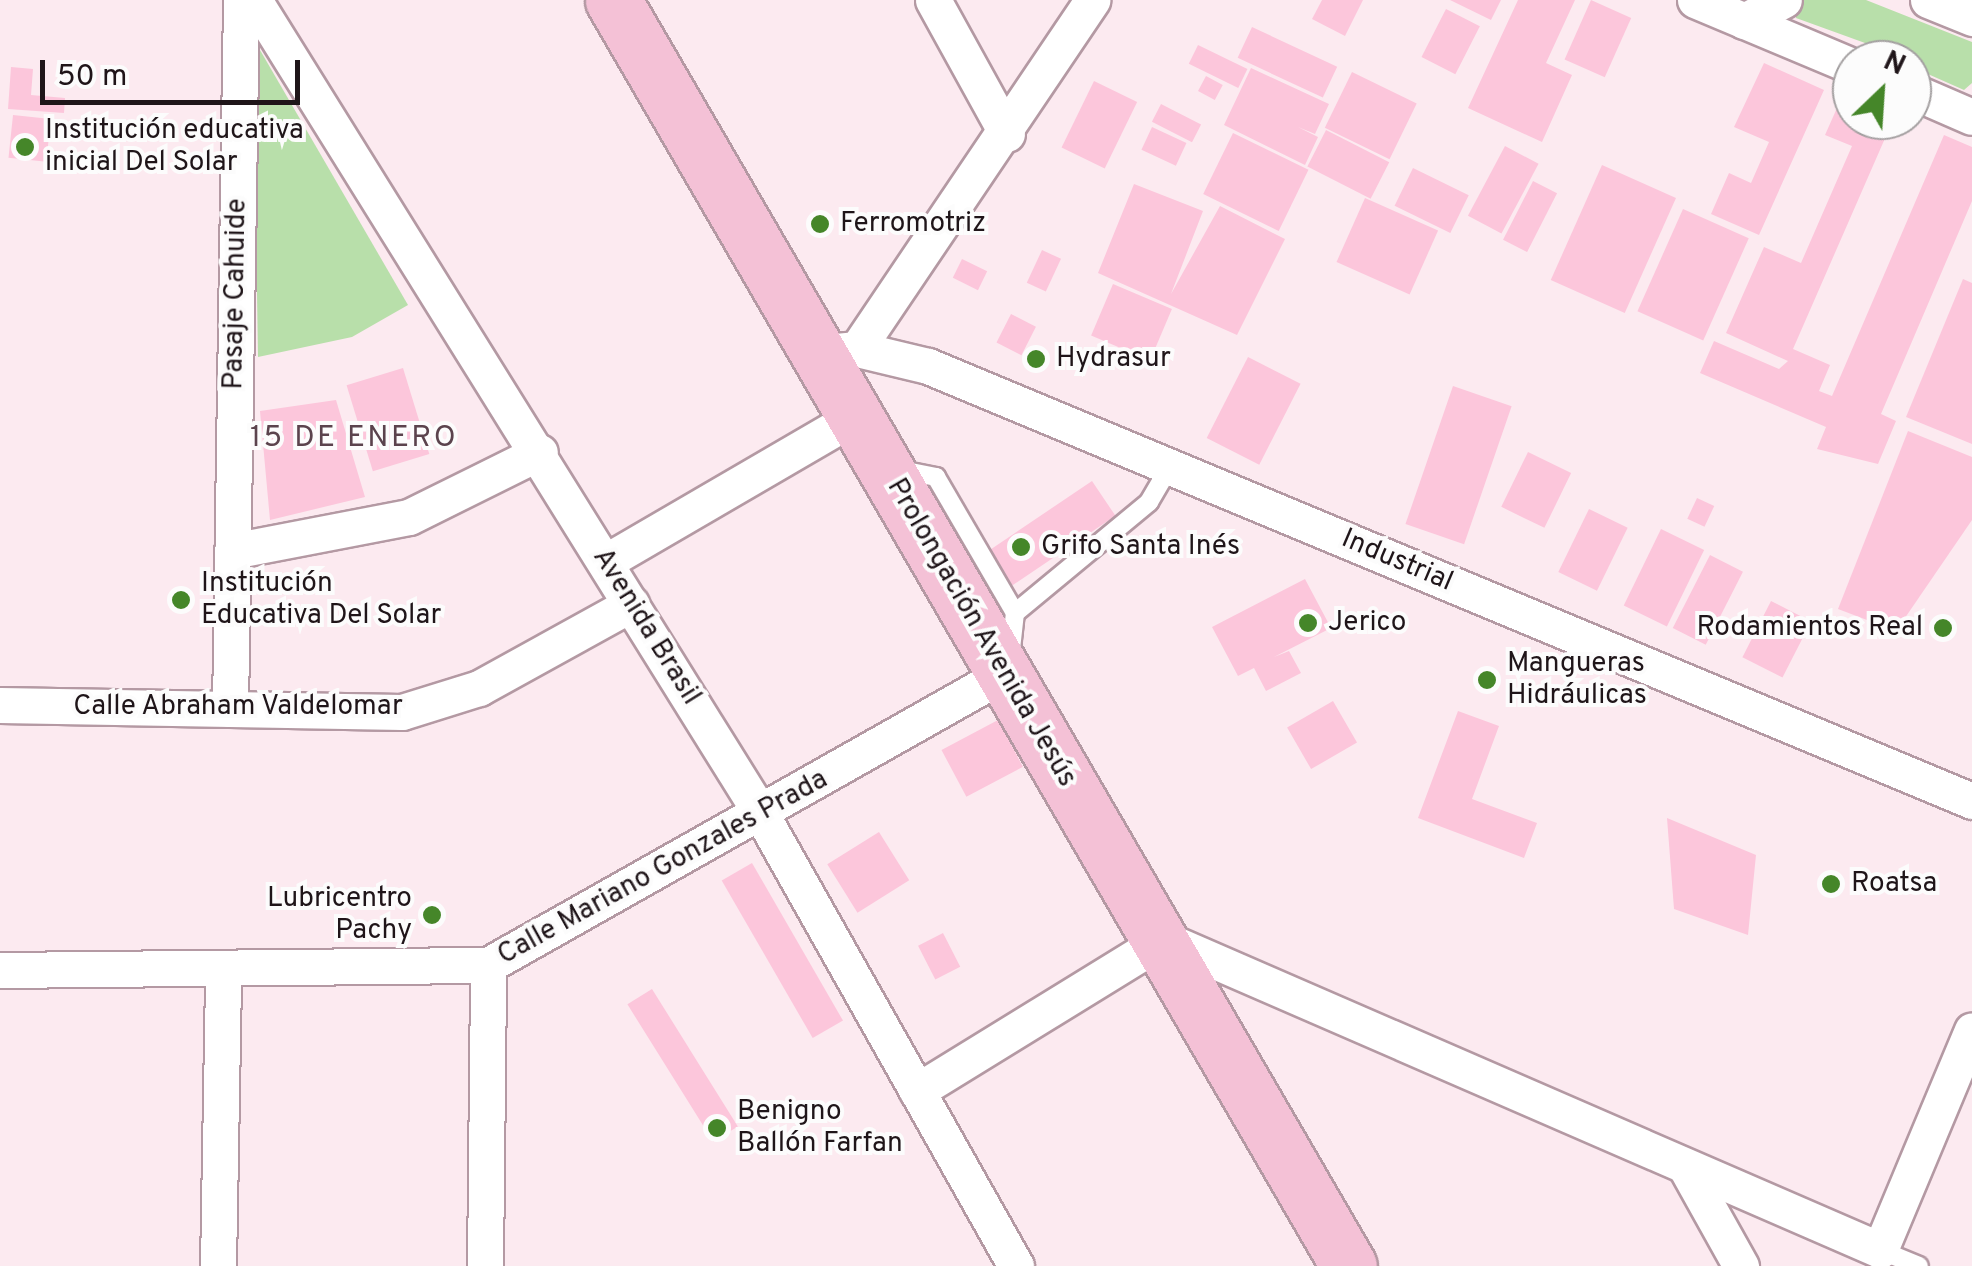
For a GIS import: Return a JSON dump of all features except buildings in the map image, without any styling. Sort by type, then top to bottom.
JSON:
[{"type":"main road","name":"Prolongación Avenida Jesús","points":[[613,0],[836,351],[854,417],[1000,676],[1164,939],[1349,1266]]},
{"type":"street","name":"Pasaje Cahuide","points":[[230,709],[241,0]]},
{"type":"street","name":"Avenida Brasil","points":[[254,0],[540,452],[761,814],[1016,1266]]},
{"type":"street","points":[[933,0],[1007,134]]},
{"type":"street","points":[[836,351],[1007,134],[1092,0]]},
{"type":"street","points":[[1695,0],[1832,58]]},
{"type":"street","points":[[1744,21],[1784,0]]},
{"type":"street","points":[[1928,0],[1972,18]]},
{"type":"street","points":[[1932,99],[1972,116]]},
{"type":"street","name":"Industrial","points":[[836,351],[928,366],[1972,801]]},
{"type":"street","points":[[605,562],[854,417]]},
{"type":"street","points":[[232,551],[409,517],[540,452]]},
{"type":"street","name":"Calle Abraham Valdelomar","points":[[0,705],[402,712],[480,688],[632,604]]},
{"type":"street","name":"Calle Mariano Gonzales Prada","points":[[0,970],[488,965],[1000,676]]},
{"type":"street","points":[[918,1091],[1164,939],[1880,1250],[1972,1030]]},
{"type":"street","points":[[486,1266],[488,965]]},
{"type":"street","points":[[218,1266],[223,968]]},
{"type":"street","points":[[1685,1166],[1740,1266]]},
{"type":"lane","points":[[1016,613],[1149,502],[1170,466]]},
{"type":"lane","points":[[886,470],[936,477],[1016,613],[1016,646],[1000,676]]},
{"type":"lane","points":[[1880,1250],[1919,1266]]},
{"type":"green space","points":[[1795,0],[1866,0],[1972,42],[1972,83],[1964,90],[1932,76],[1932,40],[1857,40],[1796,18]]},
{"type":"green space","points":[[253,38],[408,305],[352,337],[258,357]]},
{"type":"place","name":"Institución educativa inicial Del Solar","points":[[25,147]]},
{"type":"place","name":"Ferromotriz","points":[[820,224]]},
{"type":"place","name":"Hydrasur","points":[[1036,359]]},
{"type":"place","name":"Grifo Santa Inés","points":[[1021,547]]},
{"type":"place","name":"Institución Educativa Del Solar","points":[[181,600]]},
{"type":"place","name":"Jerico","points":[[1308,623]]},
{"type":"place","name":"Rodamientos Real","points":[[1943,628]]},
{"type":"place","name":"Mangueras Hidráulicas","points":[[1487,680]]},
{"type":"place","name":"Roatsa","points":[[1831,884]]},
{"type":"place","name":"Lubricentro Pachy","points":[[432,915]]},
{"type":"place","name":"Benigno Ballón Farfan","points":[[717,1128]]},
{"type":"district","name":"15 DE ENERO","points":[[354,439]]}]
